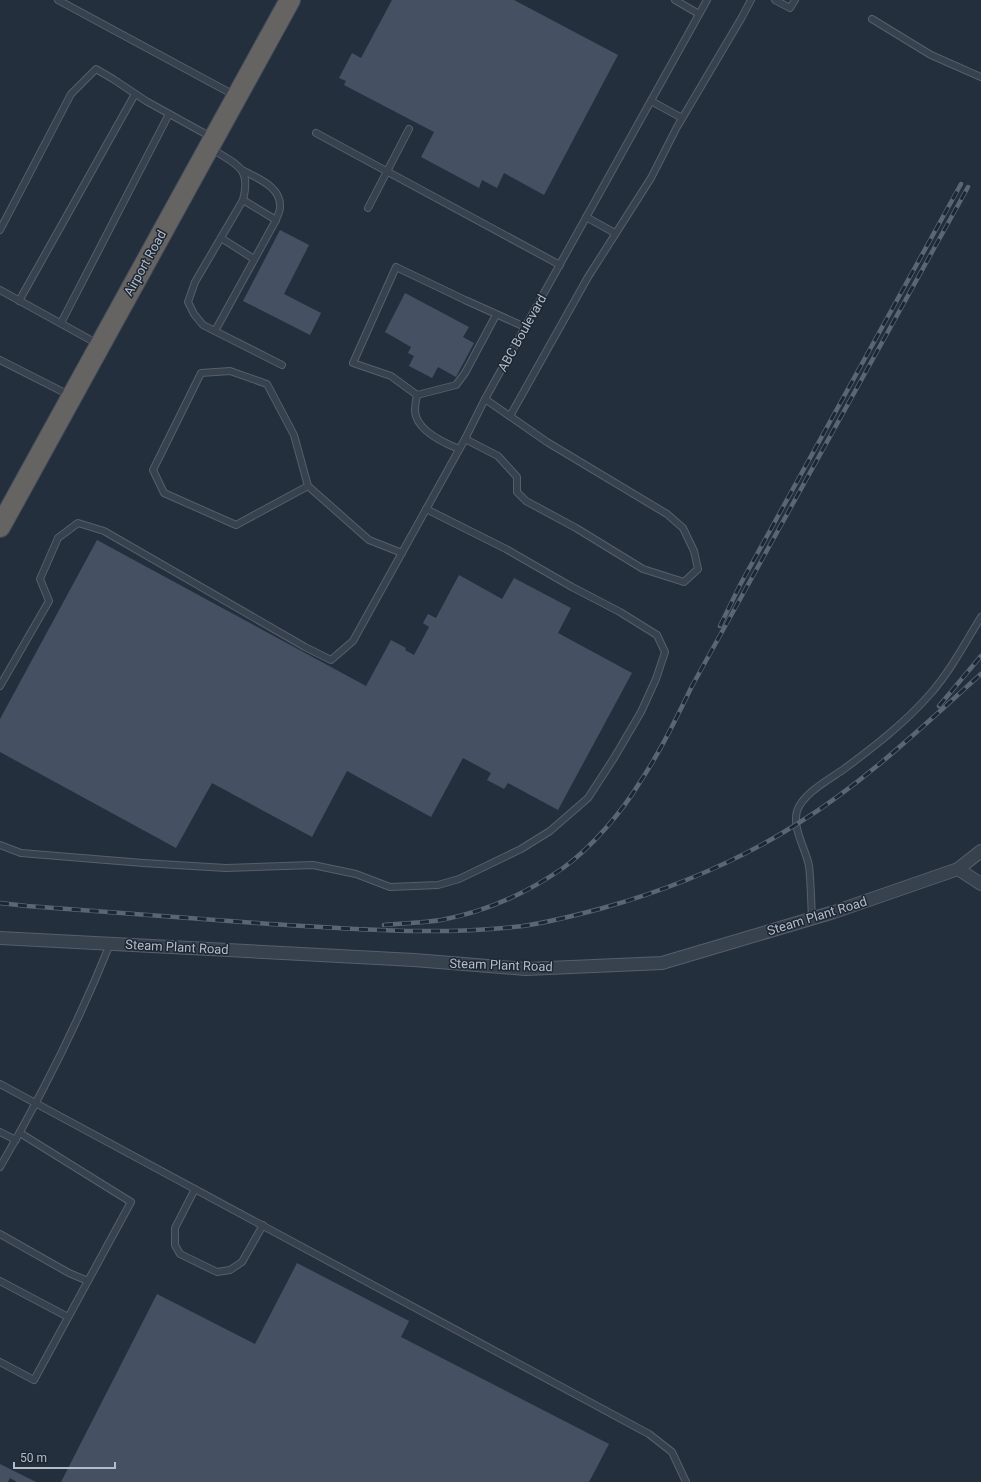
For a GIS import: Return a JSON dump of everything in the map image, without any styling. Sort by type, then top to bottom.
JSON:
[{"type":"highway","name":"Airport Road","points":[[0,527],[290,0]]},
{"type":"street","name":"Steam Plant Road","points":[[0,938],[406,960],[526,969],[662,963],[812,918],[958,869],[981,851]]},
{"type":"street","points":[[958,869],[981,884]]},
{"type":"lane","points":[[58,0],[237,96]]},
{"type":"lane","points":[[675,0],[699,14]]},
{"type":"lane","name":"ABC Boulevard","points":[[0,686],[49,601],[40,579],[58,538],[78,523],[104,531],[305,647],[331,660],[353,641],[465,439],[485,399],[707,0]]},
{"type":"lane","points":[[510,416],[588,277],[651,178],[682,118],[742,18],[750,0]]},
{"type":"lane","points":[[775,0],[790,8],[795,0]]},
{"type":"lane","points":[[872,19],[931,55],[981,77]]},
{"type":"lane","points":[[0,230],[71,94],[96,69],[169,114],[212,143],[242,170],[273,188],[279,197],[280,208],[276,220],[214,331]]},
{"type":"lane","points":[[19,301],[136,94]]},
{"type":"lane","points":[[650,101],[682,118]]},
{"type":"lane","points":[[61,324],[169,114]]},
{"type":"lane","points":[[368,208],[409,129]]},
{"type":"lane","points":[[316,132],[560,265]]},
{"type":"lane","points":[[242,170],[246,177],[246,188],[243,200],[195,282],[188,302],[194,314],[203,325],[282,365]]},
{"type":"lane","points":[[243,200],[276,220]]},
{"type":"lane","points":[[586,217],[615,234]]},
{"type":"lane","points":[[221,238],[254,259]]},
{"type":"lane","points":[[417,395],[391,376],[353,363],[396,266],[525,327]]},
{"type":"lane","points":[[0,290],[100,345]]},
{"type":"lane","points":[[417,395],[456,385],[465,373],[496,314]]},
{"type":"lane","points":[[0,360],[72,396]]},
{"type":"lane","points":[[308,486],[236,525],[164,493],[153,470],[201,373],[230,371],[267,384],[294,435],[308,486],[369,540],[402,553]]},
{"type":"lane","points":[[417,395],[415,412],[417,419],[432,436],[459,449]]},
{"type":"lane","points":[[465,439],[498,456],[517,477],[517,492],[526,501],[576,528],[644,569],[684,582],[698,569],[694,551],[683,528],[667,514],[547,442],[485,399]]},
{"type":"lane","points":[[0,845],[21,854],[143,863],[226,868],[313,865],[356,874],[390,887],[438,885],[460,879],[521,849],[550,831],[588,798],[614,758],[641,712],[656,679],[665,652],[657,635],[620,612],[572,587],[506,549],[426,509]]},
{"type":"lane","points":[[812,918],[809,866],[797,825],[797,811],[802,802],[813,791],[868,750],[902,722],[931,693],[954,662],[981,617]]},
{"type":"lane","points":[[0,1167],[36,1103],[91,993],[110,944]]},
{"type":"lane","points":[[0,1084],[649,1434],[672,1452],[686,1482]]},
{"type":"lane","points":[[0,1132],[16,1140]]},
{"type":"lane","points":[[0,1362],[34,1380],[132,1202],[20,1133]]},
{"type":"lane","points":[[195,1189],[175,1228],[175,1245],[180,1254],[217,1272],[230,1270],[242,1262],[263,1225]]},
{"type":"lane","points":[[0,1234],[69,1273],[88,1281]]},
{"type":"lane","points":[[0,1281],[68,1317]]},
{"type":"building","points":[[392,0],[514,0],[618,55],[544,195],[504,173],[497,188],[482,180],[479,188],[421,157],[434,132],[344,85],[346,81],[339,78],[352,53],[361,58]]},
{"type":"building","points":[[280,230],[309,245],[284,294],[321,313],[310,335],[243,301]]},
{"type":"building","points":[[405,293],[469,327],[463,337],[474,343],[456,377],[438,367],[432,378],[409,366],[414,356],[408,353],[411,347],[385,332]]},
{"type":"building","points":[[97,540],[366,686],[391,640],[406,648],[405,650],[414,655],[429,627],[423,623],[428,614],[436,618],[459,575],[502,599],[514,578],[571,608],[558,633],[632,673],[558,810],[508,783],[504,789],[487,780],[491,773],[463,758],[431,817],[347,771],[312,837],[212,783],[176,848],[0,752],[0,719]]},
{"type":"building","points":[[297,1263],[409,1321],[401,1337],[609,1444],[589,1482],[61,1482],[157,1294],[255,1344]]},
{"type":"building","points":[[0,1464],[36,1482],[17,1482],[10,1478],[8,1482],[0,1482]]},
{"type":"railway","points":[[720,626],[740,585],[961,184]]},
{"type":"railway","points":[[384,925],[441,920],[474,912],[489,907],[535,886],[574,860],[595,840],[615,817],[633,793],[661,747],[692,686],[968,187]]},
{"type":"railway","points":[[939,706],[981,656]]},
{"type":"railway","points":[[0,903],[270,924],[396,931],[460,931],[491,929],[523,926],[563,918],[603,908],[678,883],[727,862],[774,838],[822,808],[870,772],[915,734],[981,674]]}]
